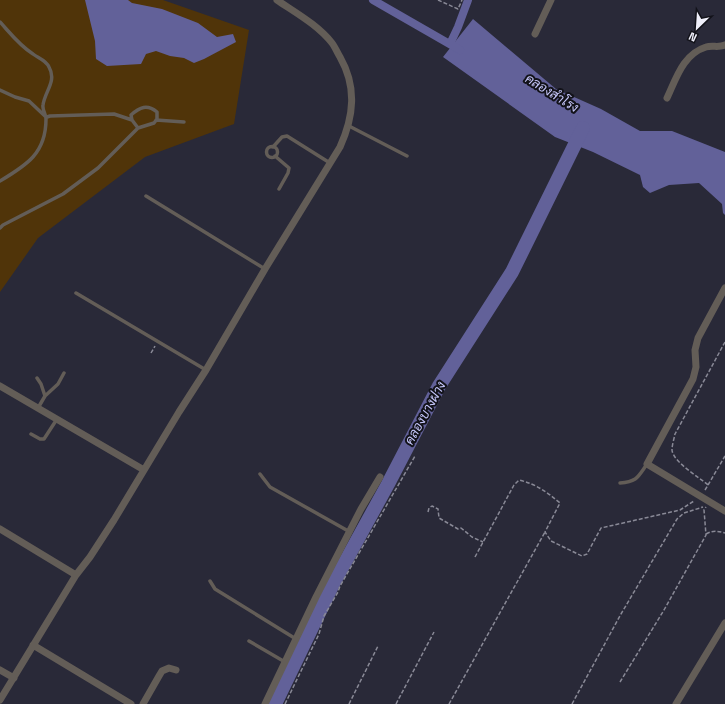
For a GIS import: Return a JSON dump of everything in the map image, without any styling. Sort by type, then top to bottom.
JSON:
[{"type":"street","points":[[0,698],[14,678],[76,575],[90,557],[206,370],[265,268],[340,147],[349,126],[351,113],[351,88],[346,67],[332,44],[314,25],[277,0]]},
{"type":"street","points":[[535,34],[551,0]]},
{"type":"street","points":[[667,98],[683,65],[691,55],[706,47],[725,45]]},
{"type":"street","points":[[725,288],[698,338],[695,350],[696,368],[693,379],[647,464],[725,511]]},
{"type":"street","points":[[0,386],[144,470]]},
{"type":"street","points":[[266,704],[316,597],[380,477]]},
{"type":"street","points":[[0,529],[76,575]]},
{"type":"street","points":[[676,704],[725,623]]},
{"type":"street","points":[[33,645],[131,704]]},
{"type":"street","points":[[143,704],[162,671],[169,668],[176,670]]},
{"type":"street","points":[[0,670],[14,678]]},
{"type":"lane","points":[[0,22],[23,47],[49,66],[52,75],[51,83],[43,105],[46,117],[45,133],[38,153],[27,163],[0,181]]},
{"type":"lane","points":[[0,90],[15,97],[29,101],[46,117]]},
{"type":"lane","points":[[0,228],[75,186],[98,168],[138,128],[150,125],[156,120],[157,112],[151,108],[145,107],[131,115],[132,120],[138,128]]},
{"type":"lane","points":[[46,117],[114,114],[132,120]]},
{"type":"lane","points":[[156,120],[184,122]]},
{"type":"lane","points":[[349,126],[407,156]]},
{"type":"lane","points":[[275,156],[271,158],[267,154],[267,149],[273,147],[282,137],[287,136],[330,163]]},
{"type":"lane","points":[[273,147],[277,150],[275,156]]},
{"type":"lane","points":[[275,156],[289,168],[288,173],[279,189]]},
{"type":"lane","points":[[146,196],[265,268]]},
{"type":"lane","points":[[76,293],[206,370]]},
{"type":"lane","points":[[38,408],[44,396],[58,384],[64,373]]},
{"type":"lane","points":[[37,378],[41,384],[44,396]]},
{"type":"lane","points":[[31,434],[40,439],[44,439],[57,419]]},
{"type":"lane","points":[[620,483],[634,481],[647,464]]},
{"type":"lane","points":[[260,474],[270,487],[350,532]]},
{"type":"lane","points":[[210,581],[215,589],[296,640]]},
{"type":"lane","points":[[249,641],[286,663]]},
{"type":"path","points":[[438,0],[458,9],[462,0]]},
{"type":"path","points":[[151,353],[158,341]]},
{"type":"path","points":[[708,485],[677,460],[672,451],[675,434],[725,342]]},
{"type":"path","points":[[285,704],[320,634],[324,616],[415,456]]},
{"type":"path","points":[[545,532],[551,541],[582,556],[587,554],[602,528],[680,510],[701,497],[725,456]]},
{"type":"path","points":[[449,704],[560,503],[547,492],[528,482],[519,480],[514,485],[475,557]]},
{"type":"path","points":[[428,512],[432,506],[438,509],[439,518],[458,529],[461,528],[472,537],[483,542]]},
{"type":"path","points":[[572,704],[677,519],[684,513],[707,506],[704,510],[706,535]]},
{"type":"path","points":[[620,682],[664,610],[706,535],[711,531],[725,533]]},
{"type":"path","points":[[396,704],[434,632]]},
{"type":"path","points":[[349,704],[378,646]]},
{"type":"shaded area","points":[[0,0],[163,0],[249,30],[234,124],[145,157],[38,238],[0,292]]},
{"type":"water","points":[[85,0],[128,0],[132,3],[162,9],[198,23],[217,37],[233,34],[236,42],[194,63],[184,58],[170,56],[156,51],[146,54],[141,64],[107,66],[96,59],[95,41]]},
{"type":"water","points":[[473,19],[556,89],[601,109],[640,131],[672,131],[725,152],[725,215],[723,213],[722,204],[699,183],[669,185],[650,193],[643,187],[640,175],[593,152],[555,137],[443,57]]},
{"type":"waterway","name":"คลองสำโรง","points":[[373,0],[460,50]]},
{"type":"waterway","points":[[450,44],[468,0]]},
{"type":"waterway","name":"คลองบางฝาง","points":[[275,704],[333,584],[388,484],[439,386],[512,272],[583,128]]}]
